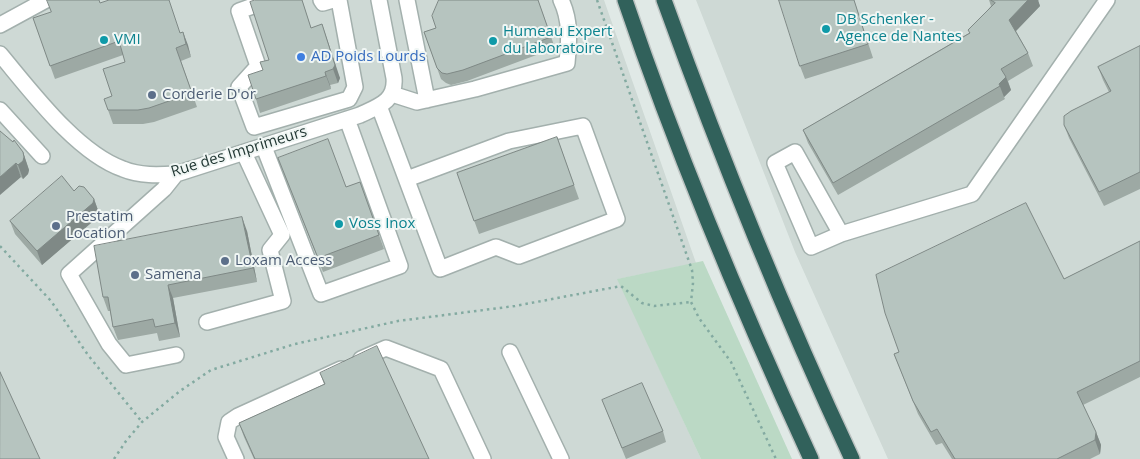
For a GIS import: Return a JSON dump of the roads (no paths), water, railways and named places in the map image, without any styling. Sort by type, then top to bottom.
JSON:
[{"type":"highway","points":[[625,0],[667,118],[715,239],[811,459]]},
{"type":"highway","points":[[664,0],[723,158],[753,232],[794,331],[852,459]]},
{"type":"street","points":[[0,25],[46,0]]},
{"type":"street","points":[[270,0],[238,11],[258,66],[239,87],[254,127],[350,98],[355,87],[339,0]]},
{"type":"street","points":[[321,0],[323,3],[333,0]]},
{"type":"street","points":[[379,0],[394,78],[395,88],[392,94],[416,102],[476,89],[567,63],[569,36],[567,13],[561,0]]},
{"type":"street","points":[[407,0],[427,100]]},
{"type":"street","points":[[841,234],[795,152],[775,163],[811,247],[841,234],[972,194],[1106,0]]},
{"type":"street","name":"Rue des Imprimeurs","points":[[0,54],[74,138],[99,159],[124,170],[150,175],[176,174],[348,119],[379,106],[392,94]]},
{"type":"street","points":[[379,106],[440,269],[496,247],[519,256],[617,219],[583,126],[509,142],[407,179]]},
{"type":"street","points":[[0,110],[42,156]]},
{"type":"street","points":[[264,147],[321,294],[400,266],[348,119]]},
{"type":"street","points":[[207,322],[283,301],[270,250],[282,235],[244,153]]},
{"type":"street","points":[[176,174],[164,190],[69,274],[109,344],[126,365],[176,355]]},
{"type":"street","points":[[236,459],[226,437],[228,422],[386,348],[441,369],[483,459]]},
{"type":"street","points":[[510,352],[561,459]]},
{"type":"place","name":"DB Schenker - Agence de Nantes","points":[[826,29]]},
{"type":"place","name":"VMI","points":[[104,40]]},
{"type":"place","name":"Humeau Expert du laboratoire","points":[[493,41]]},
{"type":"place","name":"AD Poids Lourds","points":[[301,57]]},
{"type":"place","name":"Corderie D'or","points":[[152,95]]},
{"type":"place","name":"Voss Inox","points":[[339,224]]},
{"type":"place","name":"Prestatim Location","points":[[56,226]]},
{"type":"place","name":"Loxam Access","points":[[225,261]]},
{"type":"place","name":"Samena","points":[[135,275]]}]
